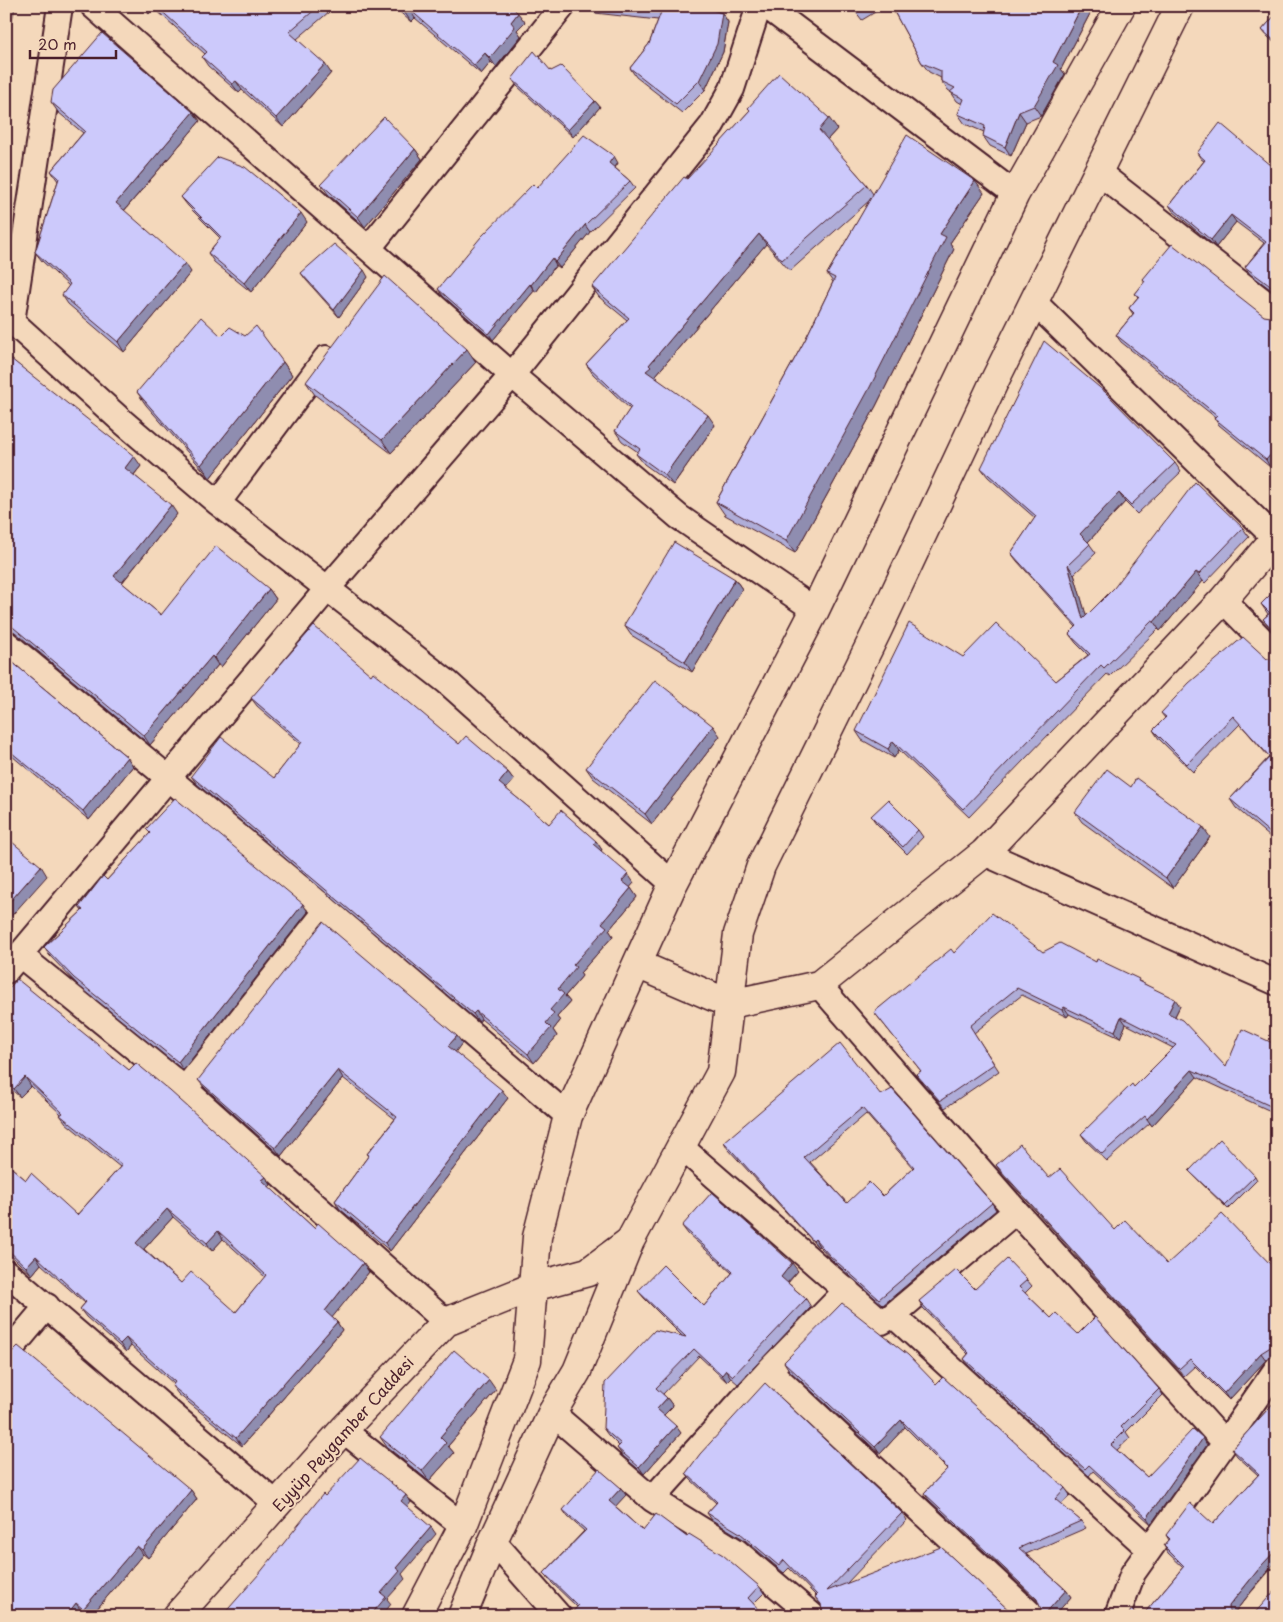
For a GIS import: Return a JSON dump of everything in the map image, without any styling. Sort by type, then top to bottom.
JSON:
[{"type":"main road","points":[[416,1616],[463,1526],[527,1360],[536,1237],[568,1116],[673,884],[815,610],[1015,194],[1122,6]]},
{"type":"main road","points":[[462,1616],[493,1541],[552,1413],[577,1371],[630,1241],[721,1072],[738,934],[761,866],[877,631],[1033,301],[1180,6]]},
{"type":"main road","points":[[637,964],[730,1004],[818,985],[984,853],[1223,600],[1276,537]]},
{"type":"main road","name":"Eyyüp Peygamber Caddesi","points":[[177,1616],[343,1430],[446,1322],[533,1287],[588,1272],[630,1241]]},
{"type":"street","points":[[60,6],[9,319],[123,422],[218,503],[447,682],[673,884]]},
{"type":"street","points":[[93,6],[369,248],[386,276],[512,375],[679,518],[815,610]]},
{"type":"street","points":[[446,1322],[186,1089],[13,963],[328,588],[512,375],[712,125],[732,88],[759,6]]},
{"type":"street","points":[[766,6],[1015,194]]},
{"type":"street","points":[[369,248],[559,8]]},
{"type":"street","points":[[1098,172],[1277,312]]},
{"type":"street","points":[[1033,301],[1276,537]]},
{"type":"street","points":[[218,503],[340,339]]},
{"type":"street","points":[[1223,600],[1277,655]]},
{"type":"street","points":[[6,642],[327,910],[568,1116]]},
{"type":"street","points":[[984,853],[1277,983]]},
{"type":"street","points":[[186,1089],[327,910]]},
{"type":"street","points":[[818,985],[1016,1211],[1225,1443]]},
{"type":"street","points":[[680,1146],[848,1290],[882,1322],[893,1315],[1016,1211]]},
{"type":"street","points":[[6,1272],[278,1505]]},
{"type":"street","points":[[652,1499],[769,1370],[848,1290]]},
{"type":"street","points":[[6,1355],[47,1306]]},
{"type":"street","points":[[893,1315],[1148,1549]]},
{"type":"street","points":[[1116,1616],[1133,1573],[1148,1549],[1276,1369]]},
{"type":"street","points":[[769,1370],[1033,1616]]},
{"type":"street","points":[[552,1413],[652,1499],[736,1551],[813,1616]]},
{"type":"street","points":[[343,1430],[463,1526]]},
{"type":"street","points":[[493,1541],[559,1616]]},
{"type":"street","points":[[1247,1616],[1277,1581]]},
{"type":"building","points":[[156,6],[319,6],[289,32],[325,64],[276,118],[236,81],[232,84],[202,57],[207,52]]},
{"type":"building","points":[[397,6],[511,6],[518,13],[511,22],[515,27],[490,58],[485,53],[474,65],[409,9],[405,13]]},
{"type":"building","points":[[608,6],[700,6],[722,13],[717,44],[699,81],[676,104],[630,68],[649,44],[661,12]]},
{"type":"building","points":[[853,6],[862,6],[855,11]]},
{"type":"building","points":[[891,6],[1082,6],[1053,62],[1058,65],[1034,106],[1019,112],[1005,147],[983,136],[985,126],[958,114],[964,99],[950,92],[955,88],[941,81],[941,71],[922,63]]},
{"type":"building","points":[[1277,13],[1277,43],[1262,30]]},
{"type":"building","points":[[102,33],[193,112],[116,203],[185,263],[118,342],[62,295],[70,284],[35,252],[59,178],[51,171],[85,131],[51,102],[53,90]]},
{"type":"building","points":[[534,51],[551,71],[561,66],[595,101],[568,130],[512,79]]},
{"type":"building","points":[[779,73],[829,118],[819,130],[867,185],[782,260],[759,234],[649,365],[651,367],[646,371],[708,415],[665,475],[636,454],[640,449],[615,431],[631,407],[586,364],[629,318],[592,287],[684,177],[687,179],[750,110],[748,108]]},
{"type":"building","points":[[384,117],[415,149],[358,217],[321,184]]},
{"type":"building","points":[[1220,123],[1271,166],[1277,168],[1277,291],[1245,267],[1266,242],[1231,215],[1211,240],[1169,205],[1205,160],[1197,153]]},
{"type":"building","points":[[584,135],[614,156],[609,163],[630,181],[585,225],[555,262],[552,258],[489,334],[438,289],[481,237],[533,184],[537,188]]},
{"type":"building","points":[[907,135],[975,181],[940,234],[946,237],[867,393],[786,541],[716,502],[805,340],[835,278],[827,274]]},
{"type":"building","points":[[218,157],[245,167],[301,213],[244,283],[208,253],[221,237],[181,197]]},
{"type":"building","points":[[334,244],[364,270],[334,310],[301,273]]},
{"type":"building","points":[[1172,244],[1264,316],[1277,318],[1277,447],[1266,460],[1214,418],[1217,415],[1116,335],[1134,313],[1129,308],[1139,296],[1135,294],[1145,281],[1143,279]]},
{"type":"building","points":[[385,276],[467,349],[382,440],[306,382]]},
{"type":"building","points":[[201,317],[221,336],[230,327],[245,336],[256,326],[283,362],[201,465],[137,392]]},
{"type":"building","points":[[1044,341],[1105,392],[1175,463],[1131,505],[1119,493],[1080,534],[1090,544],[1068,565],[1083,619],[1114,588],[1195,482],[1243,528],[1199,574],[1196,572],[1154,622],[1152,621],[1104,668],[1101,665],[963,809],[893,741],[888,749],[856,731],[909,623],[963,657],[996,623],[1056,681],[1090,654],[1069,634],[1077,626],[1011,553],[1036,516],[981,468]]},
{"type":"building","points":[[6,355],[134,456],[125,468],[171,505],[114,576],[161,615],[216,546],[269,589],[214,658],[212,656],[144,736],[6,622]]},
{"type":"building","points":[[674,542],[735,579],[685,662],[624,625]]},
{"type":"building","points":[[1277,588],[1277,634],[1263,619],[1270,613],[1261,604]]},
{"type":"building","points":[[314,626],[371,675],[373,672],[459,744],[466,736],[508,772],[499,783],[549,824],[561,810],[596,841],[593,844],[628,874],[622,881],[631,888],[602,923],[607,927],[573,965],[576,967],[558,989],[564,994],[550,1010],[554,1013],[546,1023],[551,1028],[528,1054],[476,1011],[473,1014],[191,776],[221,737],[274,778],[302,742],[251,698]]},
{"type":"building","points":[[1243,637],[1267,659],[1274,660],[1277,658],[1277,839],[1230,799],[1270,757],[1233,716],[1187,764],[1153,730],[1166,717],[1161,713],[1189,683]]},
{"type":"building","points":[[6,657],[127,757],[83,811],[6,748]]},
{"type":"building","points":[[655,680],[713,726],[645,814],[586,768]]},
{"type":"building","points":[[1107,769],[1131,787],[1136,778],[1203,827],[1166,878],[1075,812]]},
{"type":"building","points":[[175,798],[303,904],[178,1062],[74,978],[44,947],[83,910],[79,907],[103,876],[107,880],[150,833],[146,829]]},
{"type":"building","points":[[888,800],[918,830],[903,847],[871,816]]},
{"type":"building","points":[[6,837],[41,866],[6,906]]},
{"type":"building","points":[[992,913],[1043,952],[1060,943],[1096,962],[1097,959],[1139,979],[1138,981],[1175,999],[1168,1013],[1182,1020],[1226,1067],[1242,1029],[1277,1045],[1277,1109],[1192,1070],[1147,1119],[1145,1116],[1102,1154],[1081,1134],[1132,1084],[1134,1087],[1176,1045],[1121,1017],[1115,1031],[1064,1007],[1062,1010],[1017,988],[970,1026],[994,1064],[940,1101],[916,1074],[921,1071],[874,1012],[951,949],[954,953]]},
{"type":"building","points":[[323,922],[457,1036],[448,1046],[502,1090],[385,1243],[335,1201],[369,1155],[367,1154],[397,1117],[338,1070],[275,1148],[198,1080]]},
{"type":"building","points":[[17,979],[129,1070],[136,1063],[266,1177],[262,1180],[314,1228],[318,1223],[363,1263],[325,1311],[337,1322],[236,1438],[172,1386],[175,1382],[126,1338],[120,1344],[80,1309],[86,1302],[36,1256],[26,1267],[6,1248],[6,1163],[26,1180],[31,1173],[77,1215],[122,1165],[60,1115],[63,1113],[25,1077],[14,1089],[6,1082],[6,992]],"holes":[[[167,1209],[207,1243],[218,1231],[266,1275],[236,1312],[191,1272],[181,1283],[136,1243]]]},
{"type":"building","points":[[840,1043],[881,1095],[892,1089],[992,1203],[879,1299],[830,1256],[815,1239],[813,1241],[724,1142]],"holes":[[[862,1108],[914,1167],[883,1196],[869,1182],[847,1203],[804,1157]]]},
{"type":"building","points":[[1220,1139],[1255,1176],[1225,1205],[1189,1171]]},
{"type":"building","points":[[1020,1144],[1049,1178],[1060,1169],[1115,1230],[1125,1220],[1167,1264],[1222,1214],[1274,1268],[1277,1266],[1277,1340],[1261,1353],[1224,1393],[1190,1359],[1179,1369],[996,1165]]},
{"type":"building","points":[[712,1192],[792,1263],[781,1277],[806,1299],[733,1376],[726,1370],[722,1375],[694,1349],[656,1388],[667,1398],[657,1409],[676,1426],[639,1467],[617,1448],[621,1444],[603,1428],[605,1383],[655,1330],[686,1337],[638,1291],[663,1265],[704,1306],[733,1272],[682,1226]]},
{"type":"building","points":[[1007,1259],[1027,1280],[1019,1287],[1051,1318],[1056,1313],[1078,1334],[1095,1317],[1159,1389],[1121,1427],[1125,1431],[1111,1445],[1147,1477],[1193,1429],[1203,1438],[1147,1518],[1089,1465],[1085,1469],[964,1359],[969,1353],[919,1301],[956,1270],[975,1289]]},
{"type":"building","points":[[842,1303],[908,1355],[936,1384],[943,1377],[1065,1488],[1055,1499],[1081,1521],[1019,1548],[1066,1590],[1043,1616],[1039,1616],[1042,1612],[1037,1599],[924,1493],[948,1468],[901,1420],[875,1447],[784,1362]]},
{"type":"building","points":[[18,1346],[191,1490],[142,1550],[137,1546],[83,1609],[76,1603],[66,1616],[6,1616],[6,1358]]},
{"type":"building","points":[[454,1350],[489,1380],[440,1437],[446,1443],[422,1471],[380,1437]]},
{"type":"building","points":[[765,1383],[902,1513],[827,1591],[941,1547],[1015,1616],[820,1616],[822,1611],[821,1604],[815,1597],[817,1595],[784,1560],[779,1566],[740,1533],[707,1513],[717,1502],[686,1473],[700,1454]]},
{"type":"building","points":[[1277,1399],[1277,1549],[1229,1606],[1231,1616],[1142,1616],[1184,1566],[1164,1546],[1170,1539],[1166,1535],[1190,1503],[1213,1524],[1259,1474],[1232,1449]]},
{"type":"building","points":[[360,1458],[406,1495],[401,1501],[431,1527],[396,1568],[400,1571],[381,1593],[386,1597],[370,1616],[222,1616],[259,1574],[323,1494],[325,1496]]},
{"type":"building","points":[[599,1469],[621,1488],[609,1501],[643,1531],[656,1514],[687,1537],[689,1534],[723,1555],[759,1586],[748,1598],[765,1616],[569,1616],[578,1606],[544,1573],[586,1530],[563,1510]]},
{"type":"building","points":[[1277,1588],[1277,1616],[1252,1616]]},
{"type":"building","points":[[1131,1610],[1141,1616],[1128,1616]]}]
